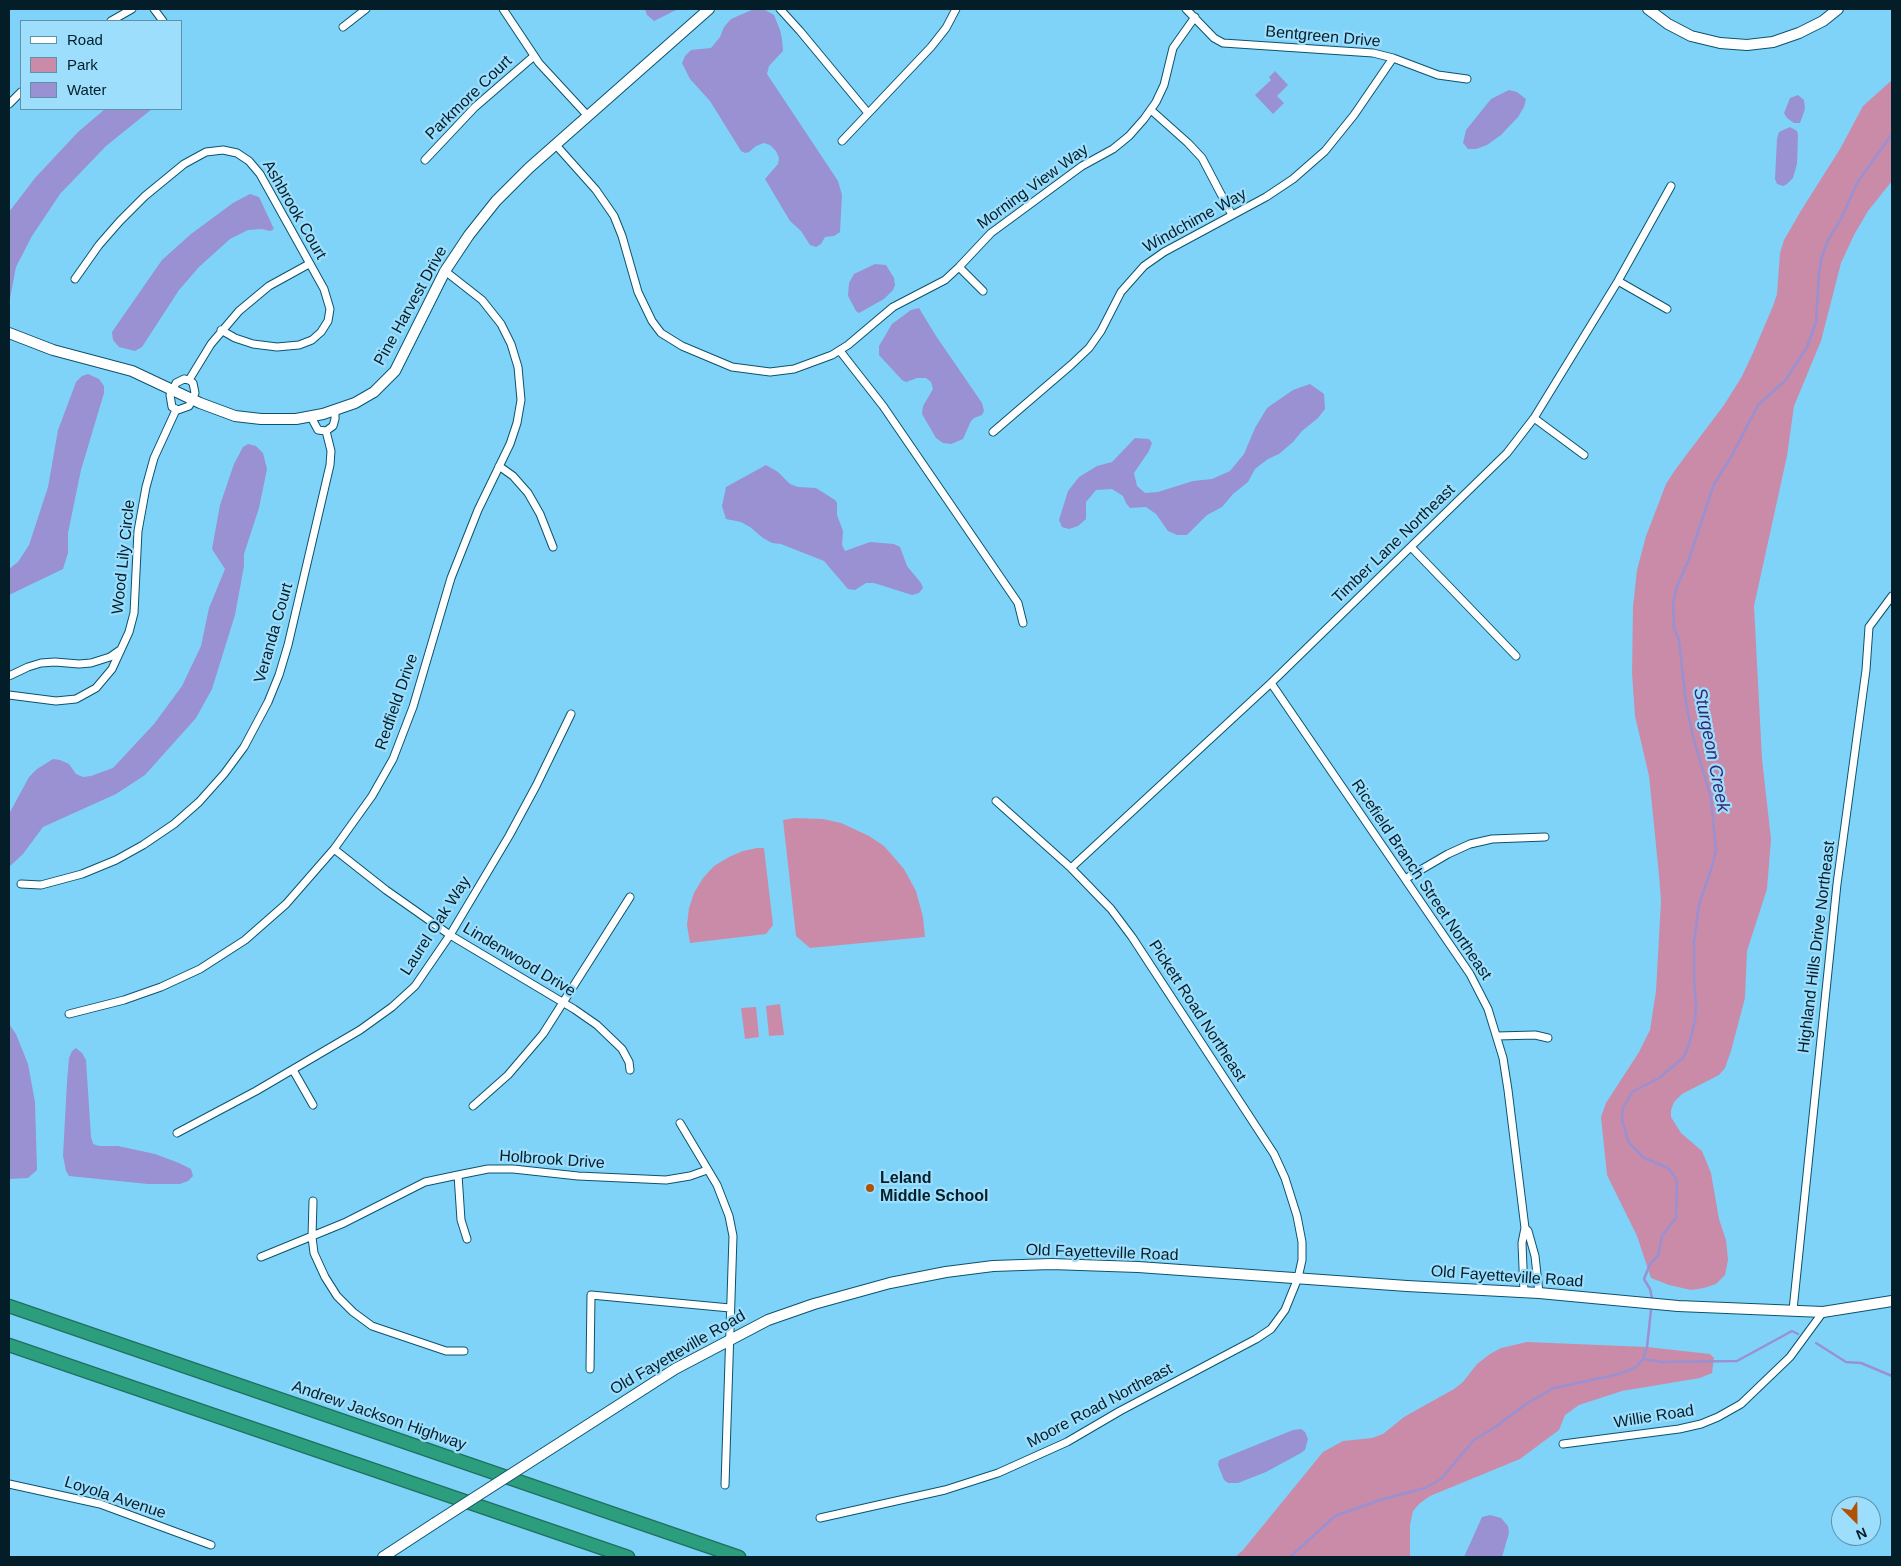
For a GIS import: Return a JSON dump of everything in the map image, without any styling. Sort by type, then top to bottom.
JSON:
[{"type":"highway","name":"Andrew Jackson Highway","points":[[9,1306],[738,1557]]},
{"type":"highway","points":[[9,1345],[628,1557]]},
{"type":"street","points":[[113,20],[132,9]]},
{"type":"street","points":[[154,9],[163,20]]},
{"type":"street","points":[[343,27],[366,9]]},
{"type":"street","points":[[503,9],[534,56],[587,115]]},
{"type":"street","name":"Pine Harvest Drive","points":[[9,332],[53,350],[132,371],[212,409],[248,418],[284,420],[311,417],[335,411],[365,398],[381,386],[395,371],[429,299],[445,271],[469,235],[496,201],[528,168],[709,9]]},
{"type":"street","points":[[780,9],[868,113]]},
{"type":"street","points":[[842,141],[931,47],[946,28],[956,9]]},
{"type":"street","name":"Bentgreen Drive","points":[[1186,9],[1214,38],[1223,42],[1361,51],[1392,58],[1438,75],[1467,79]]},
{"type":"street","points":[[1648,9],[1668,24],[1691,36],[1720,43],[1747,45],[1773,42],[1799,34],[1838,9]]},
{"type":"street","name":"Morning View Way","points":[[555,144],[596,190],[609,208],[622,236],[642,302],[656,328],[667,338],[722,364],[756,371],[794,369],[840,351],[885,312],[937,285],[959,268],[991,233],[1077,169],[1122,143],[1137,129],[1151,110],[1164,85],[1173,48],[1195,17]]},
{"type":"street","name":"Parkmore Court","points":[[425,160],[475,107],[534,56]]},
{"type":"street","name":"Windchime Way","points":[[993,432],[1089,348],[1101,331],[1121,292],[1144,266],[1164,252],[1232,216],[1281,187],[1325,151],[1354,115],[1392,58]]},
{"type":"street","points":[[9,104],[20,93]]},
{"type":"street","points":[[1151,110],[1202,158],[1232,216]]},
{"type":"street","name":"Ashbrook Court","points":[[75,279],[110,232],[145,196],[190,159],[215,150],[236,153],[255,167],[324,289],[329,302],[328,320],[317,336],[299,345],[272,346],[243,341],[221,330]]},
{"type":"street","name":"Timber Lane Northeast","points":[[1071,868],[1271,683],[1507,453],[1534,418],[1618,281],[1671,186]]},
{"type":"street","points":[[189,380],[221,330],[239,311],[260,293],[310,264]]},
{"type":"street","points":[[959,268],[983,291]]},
{"type":"street","name":"Redfield Drive","points":[[68,1014],[142,995],[181,979],[216,960],[245,940],[300,890],[334,849],[372,796],[400,742],[413,707],[442,604],[454,569],[478,510],[510,444],[519,412],[521,385],[515,354],[507,334],[490,309],[470,290],[445,271]]},
{"type":"street","points":[[1618,281],[1667,309]]},
{"type":"street","points":[[840,351],[888,414],[1018,603],[1023,623]]},
{"type":"street","points":[[184,379],[189,380],[193,383],[195,390],[192,400],[187,408],[176,410],[170,401],[172,390],[178,382],[184,379]]},
{"type":"street","name":"Wood Lily Circle","points":[[9,695],[56,701],[70,700],[83,696],[96,688],[106,678],[115,664],[129,632],[134,613],[138,531],[146,488],[154,458],[176,410]]},
{"type":"street","points":[[311,417],[318,430],[326,431],[333,426],[335,411]]},
{"type":"street","points":[[1534,418],[1584,455]]},
{"type":"street","name":"Veranda Court","points":[[21,884],[41,885],[82,874],[116,860],[144,845],[174,824],[199,802],[224,774],[244,747],[268,702],[288,645],[330,465],[331,450],[326,431]]},
{"type":"street","points":[[499,466],[513,476],[528,493],[540,514],[553,547]]},
{"type":"street","points":[[1411,547],[1516,656]]},
{"type":"street","name":"Highland Hills Drive Northeast","points":[[1793,1310],[1837,884],[1866,670],[1869,627],[1892,596]]},
{"type":"street","points":[[9,676],[41,663],[84,664],[98,662],[120,650]]},
{"type":"street","name":"Ricefield Branch Street Northeast","points":[[1271,683],[1470,974],[1481,993],[1497,1036],[1508,1090],[1525,1228],[1522,1243],[1524,1292]]},
{"type":"street","name":"Laurel Oak Way","points":[[177,1132],[293,1070],[360,1030],[392,1007],[415,986],[450,935],[526,806],[570,714]]},
{"type":"street","name":"Pickett Road Northeast","points":[[996,801],[1071,868],[1095,892],[1132,936],[1274,1154],[1285,1178],[1297,1216],[1302,1242],[1302,1260],[1298,1278]]},
{"type":"street","points":[[1405,879],[1448,854],[1470,844],[1492,839],[1545,837]]},
{"type":"street","name":"Lindenwood Drive","points":[[334,849],[386,890],[450,935],[586,1016],[616,1042],[626,1055],[630,1070]]},
{"type":"street","points":[[473,1106],[520,1063],[543,1034],[564,1004],[630,897]]},
{"type":"street","points":[[1497,1036],[1535,1035],[1548,1038]]},
{"type":"street","points":[[293,1070],[313,1104]]},
{"type":"street","points":[[680,1123],[716,1185],[729,1216],[733,1236],[725,1485]]},
{"type":"street","name":"Holbrook Drive","points":[[261,1257],[344,1223],[425,1182],[488,1169],[513,1169],[578,1176],[666,1180],[690,1176],[708,1170]]},
{"type":"street","points":[[458,1175],[461,1220],[467,1239]]},
{"type":"street","points":[[313,1202],[312,1237],[314,1253],[325,1277],[337,1296],[372,1326],[446,1351],[464,1351]]},
{"type":"street","name":"Ricefield Branch Street Northeast","points":[[1525,1228],[1528,1231],[1535,1256],[1538,1293]]},
{"type":"street","name":"Old Fayetteville Road","points":[[383,1557],[650,1383],[730,1338],[768,1320],[847,1294],[946,1272],[993,1266],[1051,1264],[1138,1267],[1407,1286],[1538,1293],[1678,1306],[1823,1312],[1892,1301]]},
{"type":"street","name":"Moore Road Northeast","points":[[820,1518],[963,1484],[998,1473],[1067,1442],[1271,1329],[1285,1310],[1298,1278]]},
{"type":"street","points":[[590,1369],[591,1295],[730,1308]]},
{"type":"street","name":"Willie Road","points":[[1563,1444],[1679,1429],[1701,1424],[1718,1417],[1740,1404],[1790,1357],[1823,1312]]},
{"type":"street","name":"Loyola Avenue","points":[[9,1484],[100,1504],[211,1545]]},
{"type":"green space","points":[[1892,80],[1892,181],[1868,211],[1841,263],[1821,341],[1794,406],[1787,456],[1754,606],[1762,759],[1771,839],[1767,889],[1747,951],[1745,998],[1725,1068],[1719,1075],[1682,1094],[1674,1102],[1671,1110],[1671,1117],[1681,1133],[1702,1151],[1711,1173],[1719,1219],[1726,1240],[1728,1260],[1725,1275],[1716,1284],[1691,1290],[1669,1285],[1651,1278],[1637,1236],[1607,1175],[1601,1117],[1606,1103],[1639,1052],[1650,1030],[1656,991],[1661,901],[1649,776],[1635,716],[1632,673],[1633,607],[1637,570],[1646,536],[1666,484],[1724,405],[1741,378],[1753,353],[1777,294],[1780,253],[1784,240],[1840,149],[1863,106]]},
{"type":"green space","points":[[795,818],[823,819],[841,823],[869,836],[884,846],[904,869],[916,891],[923,917],[925,937],[810,948],[796,936],[783,820]]},
{"type":"green space","points":[[757,848],[764,848],[773,925],[766,934],[690,943],[687,925],[689,908],[694,893],[703,878],[714,866],[729,857]]},
{"type":"green space","points":[[780,1004],[784,1035],[769,1036],[766,1006]]},
{"type":"green space","points":[[756,1007],[759,1037],[745,1039],[741,1008]]},
{"type":"green space","points":[[1527,1342],[1647,1347],[1710,1354],[1714,1358],[1712,1373],[1700,1378],[1622,1391],[1579,1405],[1565,1415],[1559,1430],[1520,1459],[1430,1496],[1413,1511],[1410,1525],[1410,1557],[1235,1557],[1243,1550],[1323,1452],[1343,1441],[1372,1438],[1383,1434],[1404,1417],[1454,1389],[1463,1382],[1477,1364],[1490,1354],[1501,1348]]},
{"type":"water","points":[[645,9],[678,9],[654,21],[647,15]]},
{"type":"water","points":[[754,9],[765,10],[774,15],[782,39],[783,51],[769,66],[767,74],[838,181],[842,195],[840,232],[834,236],[825,237],[821,244],[816,247],[810,245],[801,231],[790,221],[765,179],[778,164],[779,158],[776,151],[770,145],[764,143],[756,146],[749,152],[741,151],[710,101],[690,79],[682,63],[685,56],[691,50],[711,48],[731,19]]},
{"type":"water","points":[[1275,71],[1288,85],[1277,96],[1284,103],[1273,114],[1255,95],[1271,80],[1269,77]]},
{"type":"water","points":[[1509,90],[1517,92],[1526,99],[1518,117],[1501,135],[1487,145],[1476,149],[1468,149],[1463,143],[1466,130],[1491,99]]},
{"type":"water","points":[[1798,95],[1804,100],[1805,109],[1800,123],[1794,123],[1784,113],[1790,98]]},
{"type":"water","points":[[104,110],[151,110],[106,146],[60,194],[32,236],[16,267],[9,304],[9,212],[35,178],[78,132]]},
{"type":"water","points":[[1790,127],[1797,131],[1798,135],[1797,164],[1793,178],[1783,186],[1777,184],[1775,179],[1777,139],[1779,132]]},
{"type":"water","points":[[250,194],[259,197],[274,229],[270,231],[262,229],[248,230],[230,239],[199,267],[179,290],[142,347],[135,351],[119,347],[113,340],[112,332],[162,260],[191,234],[233,203]]},
{"type":"water","points":[[875,264],[886,265],[894,278],[895,285],[893,290],[884,299],[859,313],[848,296],[849,283],[854,274]]},
{"type":"water","points":[[919,308],[982,403],[984,411],[982,415],[971,421],[963,439],[951,444],[943,443],[936,438],[922,414],[923,406],[933,389],[931,382],[926,378],[917,378],[906,382],[902,380],[879,355],[879,346],[892,324],[911,310]]},
{"type":"water","points":[[88,374],[99,379],[104,386],[104,393],[81,470],[68,533],[68,553],[63,569],[9,595],[9,569],[18,562],[29,545],[48,487],[58,430],[76,382],[82,376]]},
{"type":"water","points":[[1310,384],[1324,394],[1325,409],[1318,418],[1279,454],[1268,459],[1255,469],[1248,482],[1233,494],[1222,507],[1207,515],[1187,535],[1177,535],[1168,531],[1156,514],[1146,507],[1130,508],[1123,496],[1112,489],[1096,490],[1086,502],[1086,519],[1078,526],[1069,529],[1062,527],[1059,520],[1068,491],[1079,477],[1097,466],[1112,462],[1135,438],[1149,439],[1152,443],[1149,451],[1134,473],[1137,486],[1145,493],[1158,492],[1193,481],[1212,479],[1230,471],[1244,454],[1255,428],[1267,408],[1293,390]]},
{"type":"water","points":[[248,444],[256,446],[263,453],[267,469],[259,508],[244,554],[244,566],[235,615],[212,689],[196,718],[145,775],[116,794],[43,827],[23,854],[9,867],[9,814],[29,777],[37,769],[53,759],[69,764],[76,774],[83,777],[113,768],[154,724],[182,686],[201,646],[209,608],[225,569],[212,549],[220,505],[234,464],[243,447]]},
{"type":"water","points":[[766,465],[778,472],[790,484],[798,487],[816,488],[835,500],[837,503],[837,515],[843,531],[842,545],[845,551],[870,542],[894,544],[900,547],[907,566],[921,583],[923,588],[919,593],[912,595],[874,583],[866,583],[855,590],[848,589],[824,561],[781,544],[772,543],[741,522],[726,519],[722,506],[726,487]]},
{"type":"water","points":[[9,1024],[16,1034],[28,1064],[35,1102],[37,1170],[28,1178],[9,1179]]},
{"type":"water","points":[[76,1048],[86,1060],[93,1144],[99,1146],[118,1146],[155,1154],[179,1163],[191,1169],[193,1176],[188,1181],[180,1184],[148,1184],[69,1176],[63,1156],[67,1082],[69,1058],[72,1051]]},
{"type":"water","points":[[1301,1429],[1305,1432],[1308,1439],[1305,1450],[1301,1453],[1266,1472],[1238,1483],[1228,1483],[1224,1480],[1218,1465],[1219,1460],[1293,1430]]},
{"type":"water","points":[[1490,1515],[1501,1518],[1508,1526],[1509,1533],[1502,1557],[1464,1557],[1482,1517]]},
{"type":"waterway","name":"Sturgeon Creek","points":[[1652,1298],[1650,1289],[1644,1279],[1650,1264],[1658,1256],[1662,1236],[1676,1218],[1677,1182],[1668,1168],[1644,1158],[1629,1143],[1622,1120],[1623,1108],[1632,1092],[1659,1078],[1683,1058],[1688,1048],[1695,1021],[1694,943],[1699,904],[1716,851],[1711,798],[1693,737],[1686,703],[1679,641],[1674,628],[1673,603],[1676,589],[1689,559],[1714,484],[1730,459],[1758,405],[1785,381],[1807,347],[1816,322],[1819,273],[1828,240],[1841,219],[1857,183],[1892,134]]},
{"type":"waterway","name":"Sturgeon Creek","points":[[1290,1557],[1335,1516],[1380,1500],[1425,1488],[1441,1479],[1474,1440],[1497,1426],[1527,1403],[1554,1388],[1615,1375],[1635,1368],[1643,1359],[1647,1347],[1651,1310]]},
{"type":"waterway","points":[[1643,1359],[1663,1362],[1737,1361],[1792,1331],[1798,1334]]},
{"type":"waterway","points":[[1816,1343],[1846,1362],[1861,1363],[1892,1376]]},
{"type":"place","name":"Leland Middle School","points":[[870,1188]]}]
